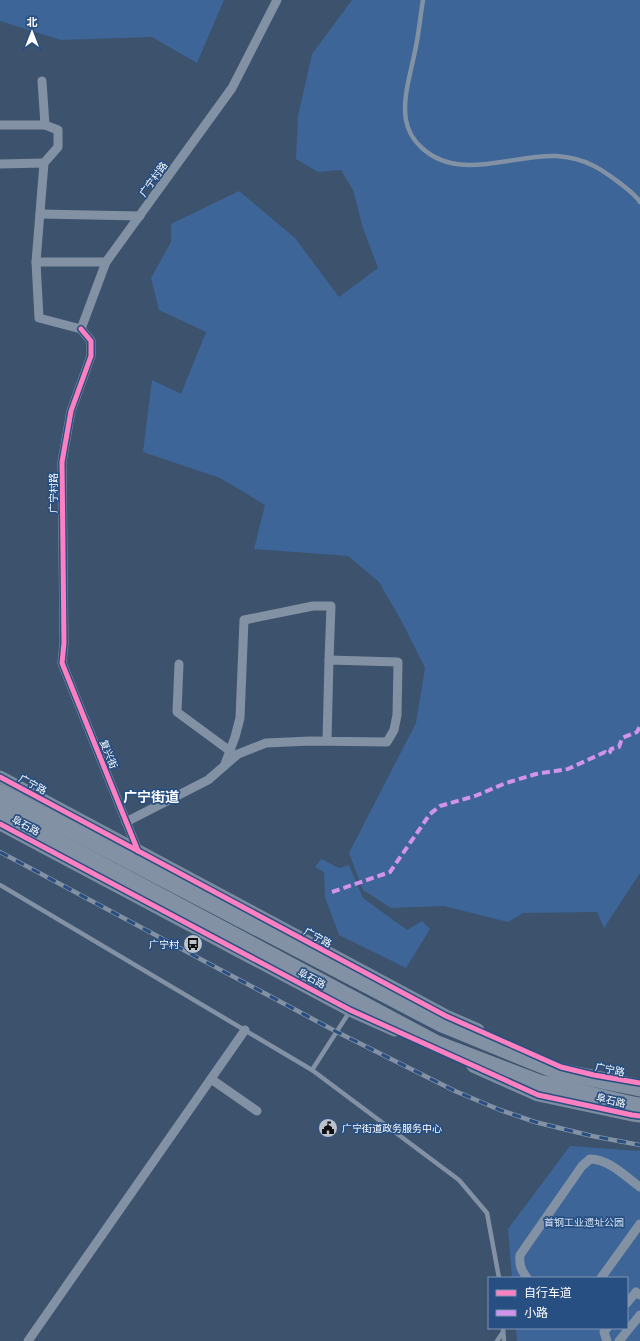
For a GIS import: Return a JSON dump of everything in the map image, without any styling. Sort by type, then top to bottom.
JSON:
[{"type":"highway","name":"阜石路","points":[[0,793],[442,1024],[557,1072],[638,1084]]},
{"type":"highway","name":"阜石路","points":[[0,811],[438,1044],[539,1083],[640,1106]]},
{"type":"street","name":"广宁村路","points":[[62,663],[64,643],[62,462],[71,411],[90,356],[91,341],[81,330],[106,262],[232,88],[277,0]]},
{"type":"street","points":[[42,81],[45,125]]},
{"type":"street","points":[[0,125],[45,125],[58,130],[58,147],[44,163],[36,262],[39,318],[81,330]]},
{"type":"street","points":[[0,164],[44,163]]},
{"type":"street","points":[[40,214],[140,216]]},
{"type":"street","points":[[36,262],[106,262]]},
{"type":"street","points":[[225,764],[240,718],[244,620],[313,606],[331,606],[327,741]]},
{"type":"street","points":[[126,822],[208,780],[238,754],[266,743],[327,741],[387,742],[394,730],[397,716],[398,662],[329,660]]},
{"type":"street","name":"复兴街","points":[[62,663],[138,852]]},
{"type":"street","points":[[179,664],[177,712],[230,751]]},
{"type":"street","name":"广宁路","points":[[0,777],[446,1016],[561,1067],[594,1076],[638,1084]]},
{"type":"street","points":[[0,824],[350,1010],[538,1095],[640,1116]]},
{"type":"street","points":[[28,1341],[244,1030]]},
{"type":"street","points":[[211,1079],[257,1111]]},
{"type":"street","points":[[527,1277],[521,1271],[520,1255],[582,1166],[590,1159],[598,1159],[608,1164],[640,1187]]},
{"type":"street","points":[[602,1277],[640,1224]]},
{"type":"street","points":[[628,1302],[639,1291]]},
{"type":"street","points":[[619,1341],[640,1315]]},
{"type":"street","points":[[606,1329],[604,1332],[607,1341]]},
{"type":"lane","points":[[424,0],[405,103],[406,119],[410,135],[430,156],[442,162],[484,165],[521,159],[557,156],[576,160],[593,165],[624,186],[640,202]]},
{"type":"lane","points":[[0,885],[312,1070],[459,1180],[487,1213],[500,1277]]},
{"type":"lane","points":[[312,1070],[350,1010]]},
{"type":"lane","points":[[497,1341],[503,1330]]},
{"type":"lane","points":[[503,1330],[504,1341]]},
{"type":"green space","points":[[0,0],[224,0],[197,63],[152,37],[61,40],[0,21]]},
{"type":"green space","points":[[352,0],[640,0],[640,873],[604,928],[597,912],[523,913],[508,922],[444,906],[391,908],[363,890],[349,853],[416,723],[425,668],[402,622],[379,582],[348,556],[254,549],[265,505],[220,478],[143,452],[152,380],[181,394],[206,332],[159,310],[151,278],[171,242],[171,224],[239,191],[295,238],[339,297],[378,268],[363,228],[353,190],[341,170],[318,172],[296,159],[298,116],[312,54]]},
{"type":"green space","points":[[321,859],[339,868],[349,865],[363,898],[407,930],[422,921],[430,929],[406,968],[339,935],[325,897],[324,872],[315,867]]},
{"type":"green space","name":"首钢工业遗址公园","points":[[570,1146],[640,1151],[640,1341],[517,1341],[516,1329],[628,1329],[628,1277],[512,1277],[508,1229]]},
{"type":"railway","points":[[0,852],[337,1032],[455,1091],[500,1110],[535,1122],[592,1136],[640,1145]]},
{"type":"marked path","points":[[332,892],[390,872],[430,814],[440,806],[475,796],[506,783],[536,774],[568,769],[605,752],[607,754],[611,749],[619,747],[622,738],[637,732],[640,726]]},
{"type":"cycle path","points":[[81,329],[91,341],[91,356],[71,411],[62,462],[64,643],[62,663],[138,851]]},
{"type":"cycle path","points":[[0,777],[446,1016],[561,1067],[594,1075],[640,1083]]},
{"type":"cycle path","points":[[0,824],[350,1010],[538,1095],[640,1116]]},
{"type":"place","name":"广宁村","points":[[193,944]]},
{"type":"place","name":"广宁街道政务服务中心","points":[[328,1128]]},
{"type":"district","name":"广宁街道","points":[[151,796]]}]
